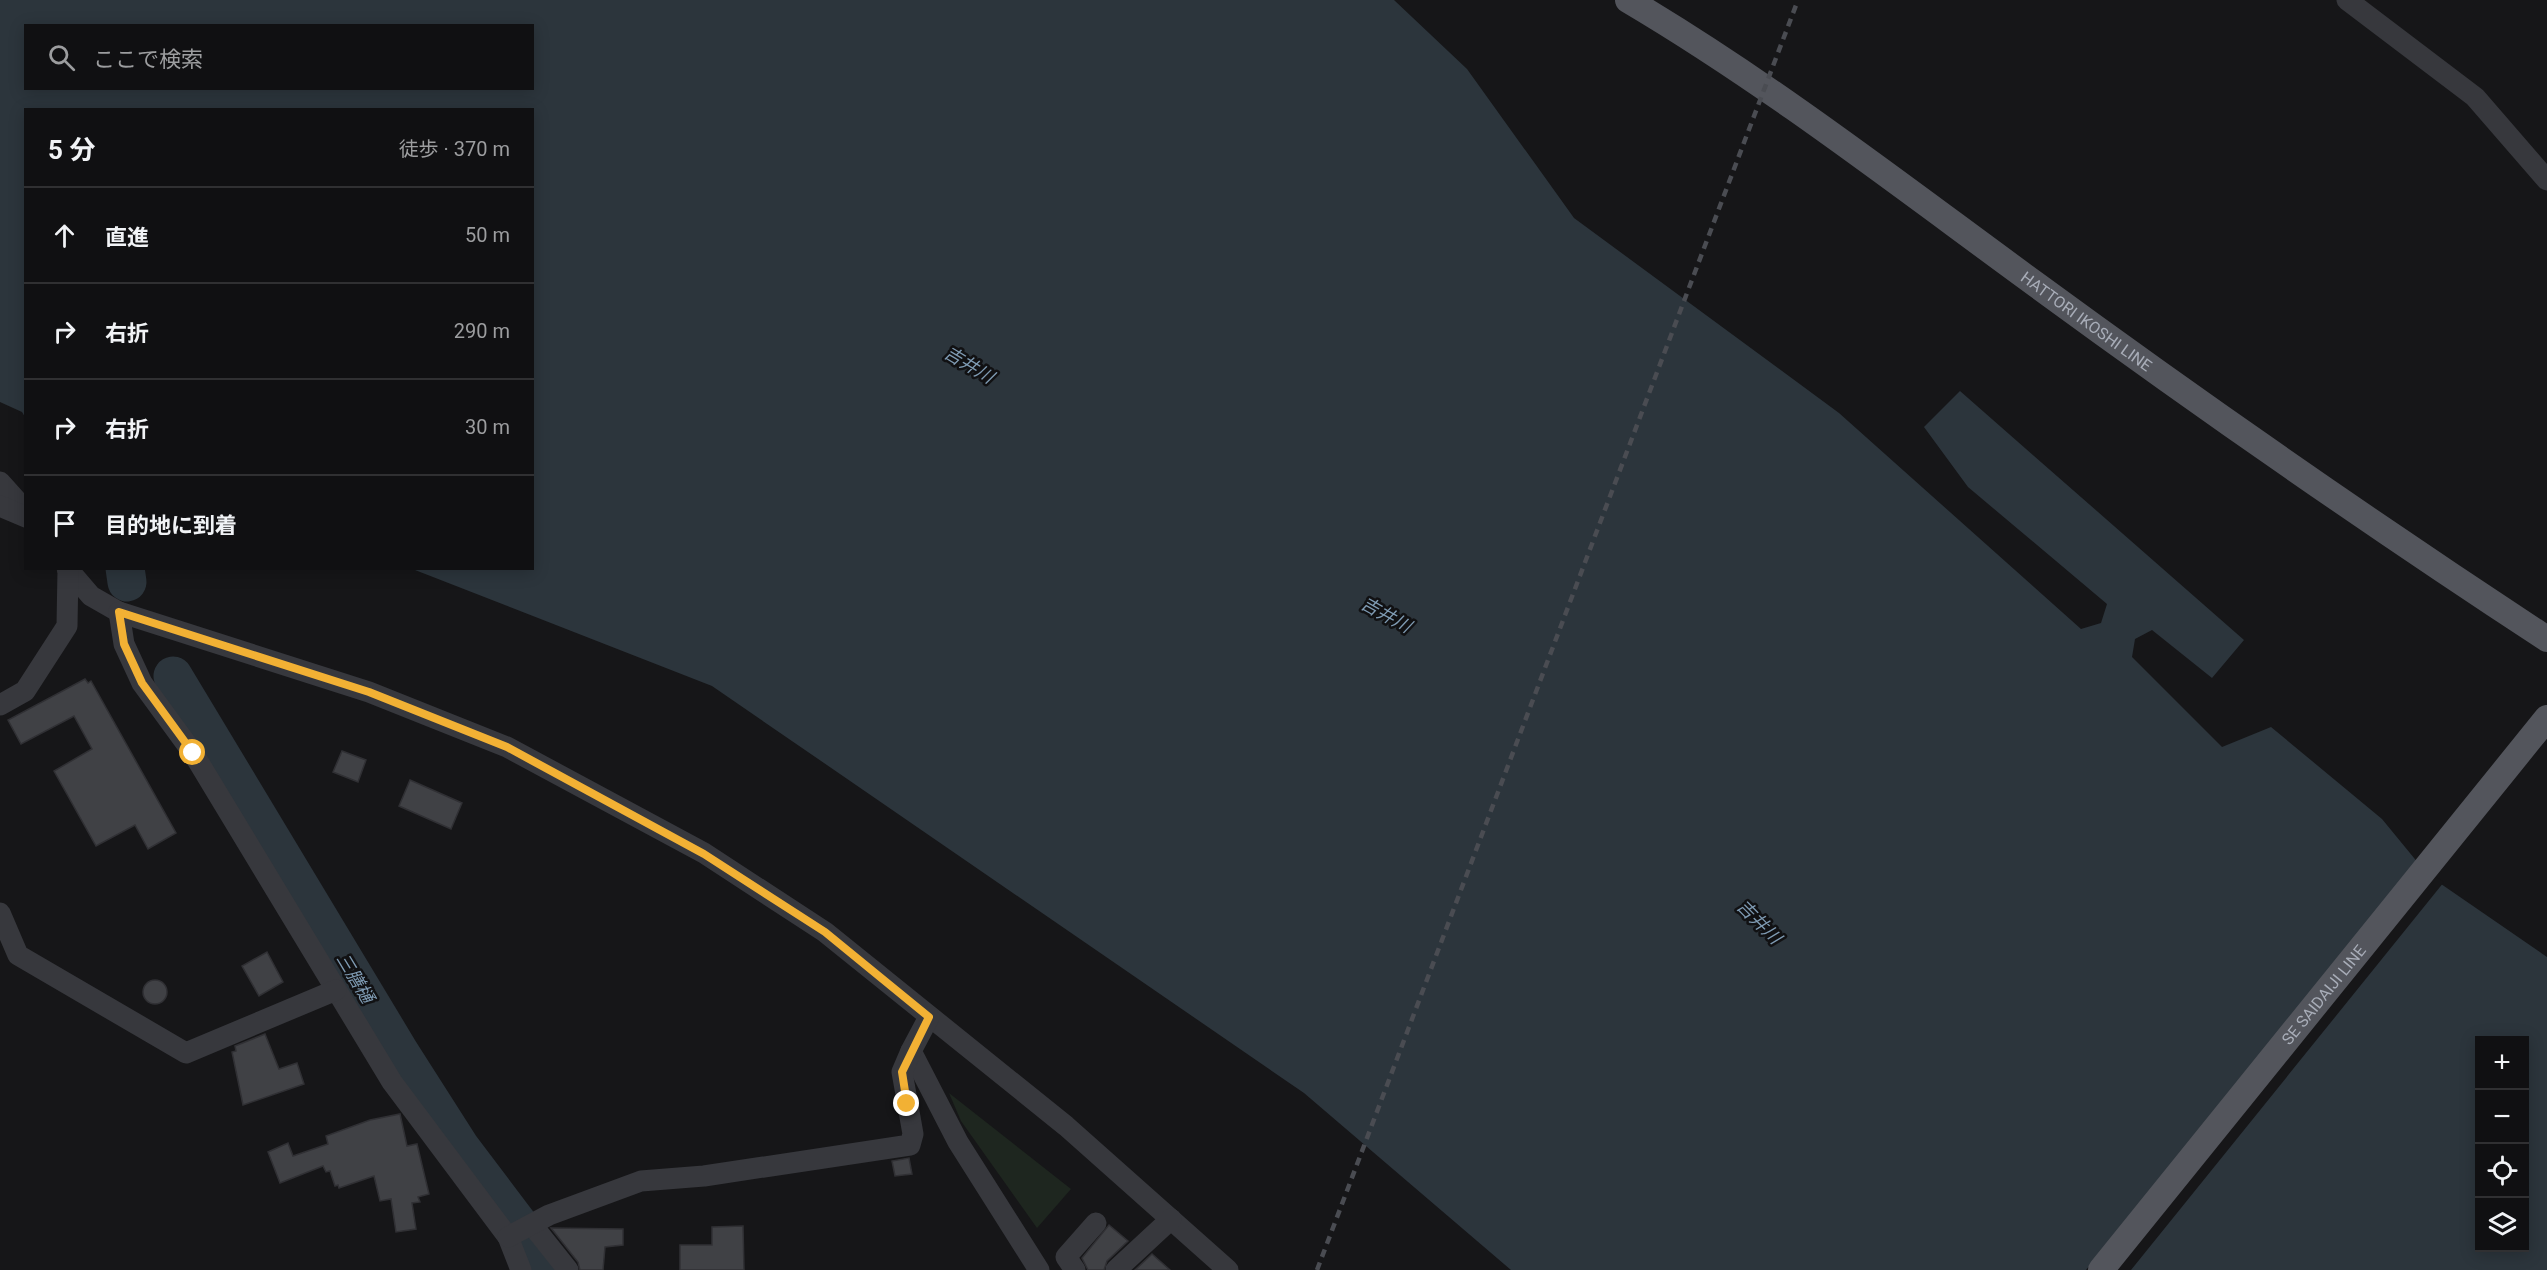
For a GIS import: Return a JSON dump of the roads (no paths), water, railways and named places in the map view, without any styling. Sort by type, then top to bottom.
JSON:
[{"type":"main road","name":"HATTORI IKOSHI LINE","points":[[1628,0],[1692,38],[1766,87],[2138,359],[2419,555],[2547,639]]},
{"type":"main road","name":"SE SAIDAIJI LINE","points":[[2101,1270],[2547,718]]},
{"type":"street","points":[[2347,0],[2475,97],[2547,180]]},
{"type":"street","points":[[0,482],[24,509]]},
{"type":"street","points":[[0,506],[24,516]]},
{"type":"street","points":[[0,705],[25,691],[67,626],[67,570]]},
{"type":"street","points":[[68,570],[91,596],[119,612],[369,692],[507,747],[704,854],[825,932],[1066,1126],[1171,1219],[1215,1266]]},
{"type":"street","points":[[119,612],[124,644],[142,683],[193,753],[392,1082],[508,1237],[521,1270]]},
{"type":"street","points":[[0,913],[18,955],[186,1053],[336,990]]},
{"type":"street","points":[[508,1237],[533,1226],[549,1215],[641,1181],[704,1176],[910,1145],[914,1134],[902,1072],[929,1017]]},
{"type":"street","points":[[911,1052],[958,1142],[1039,1270]]},
{"type":"street","points":[[1116,1270],[1171,1219]]},
{"type":"street","points":[[1075,1270],[1066,1257],[1096,1223]]},
{"type":"street","points":[[533,1226],[568,1270]]},
{"type":"water","name":"吉井川","points":[[0,0],[1394,0],[1467,69],[1574,218],[1839,413],[2081,629],[2101,623],[2107,604],[1968,487],[1924,427],[1960,391],[2244,640],[2212,678],[2152,630],[2135,639],[2132,657],[2222,747],[2271,727],[2382,819],[2428,875],[2547,957],[2547,1270],[1511,1270],[1304,1093],[712,686],[415,570],[534,570],[534,108],[24,108],[24,415],[22,412],[0,402]]},
{"type":"waterway","name":"三膳樋","points":[[125,570],[127,582]]},
{"type":"waterway","name":"三膳樋","points":[[173,676],[400,1053],[460,1147],[553,1270]]},
{"type":"railway","points":[[1317,1270],[1798,0]]}]
